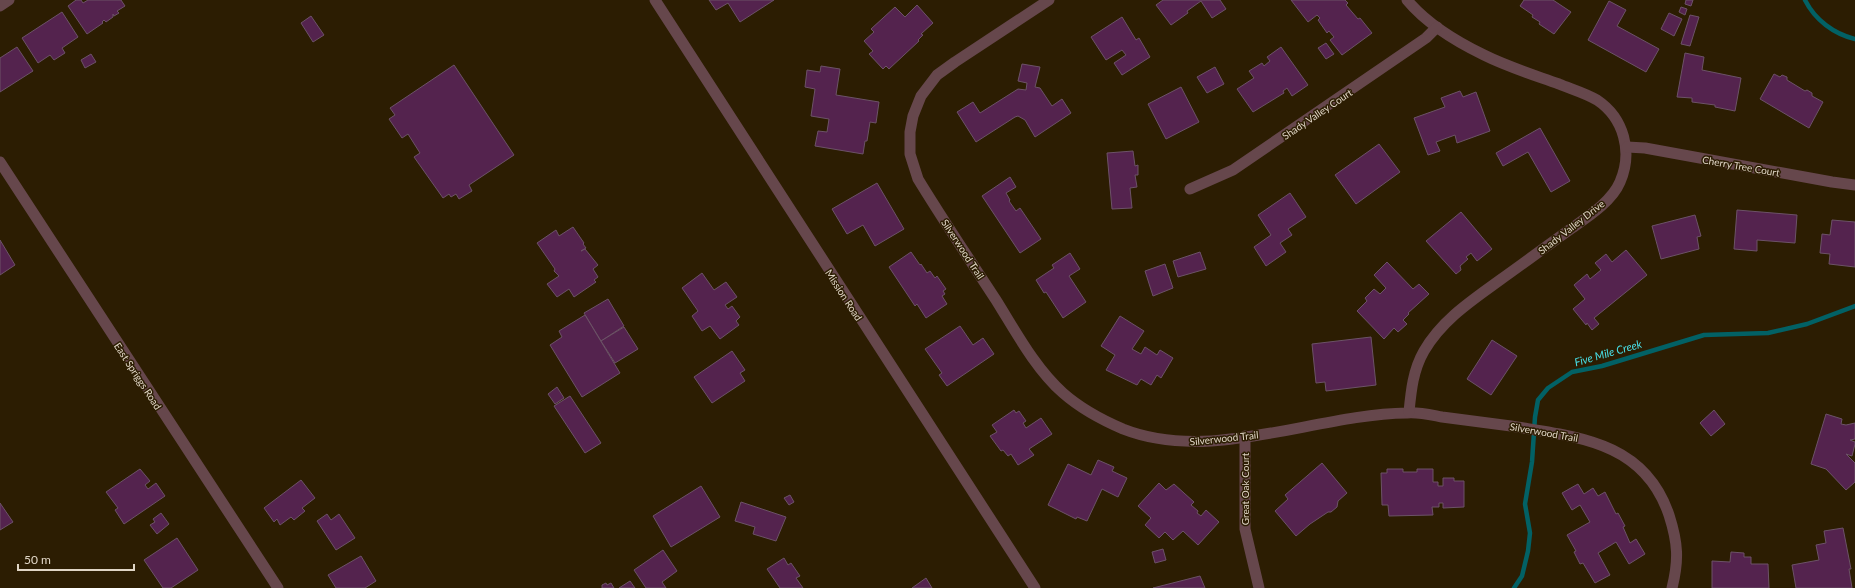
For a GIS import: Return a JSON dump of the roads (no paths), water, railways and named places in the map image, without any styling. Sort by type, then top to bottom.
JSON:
[{"type":"street","points":[[0,6],[9,0]]},
{"type":"street","name":"Mission Road","points":[[655,0],[1035,588]]},
{"type":"street","name":"Silverwood Trail","points":[[1049,0],[955,62],[937,76],[921,96],[912,116],[910,154],[918,179],[1034,359],[1062,393],[1080,406],[1103,419],[1145,436],[1185,442],[1245,436],[1364,416],[1409,412],[1561,434],[1592,441],[1611,448],[1638,466],[1656,485],[1666,505],[1677,544],[1676,572],[1672,588]]},
{"type":"street","name":"Shady Valley Drive","points":[[1407,0],[1437,27],[1484,55],[1595,100],[1612,114],[1625,138],[1627,147],[1624,169],[1620,183],[1610,197],[1587,217],[1458,310],[1436,332],[1416,368],[1411,388],[1409,412]]},
{"type":"street","name":"Shady Valley Court","points":[[1190,189],[1234,170],[1413,47],[1437,27]]},
{"type":"street","name":"Cherry Tree Court","points":[[1627,147],[1645,148],[1855,185]]},
{"type":"street","name":"East Spriggs Road","points":[[0,162],[278,588]]},
{"type":"street","name":"Great Oak Court","points":[[1245,436],[1245,529],[1259,588]]},
{"type":"waterway","name":"Five Mile Creek","points":[[1805,0],[1814,14],[1826,25],[1840,34],[1855,39]]},
{"type":"waterway","name":"Five Mile Creek","points":[[1514,588],[1522,576],[1528,551],[1530,533],[1525,504],[1532,462],[1535,417],[1538,400],[1548,388],[1572,372],[1602,366],[1704,335],[1768,333],[1807,324],[1855,306]]}]
